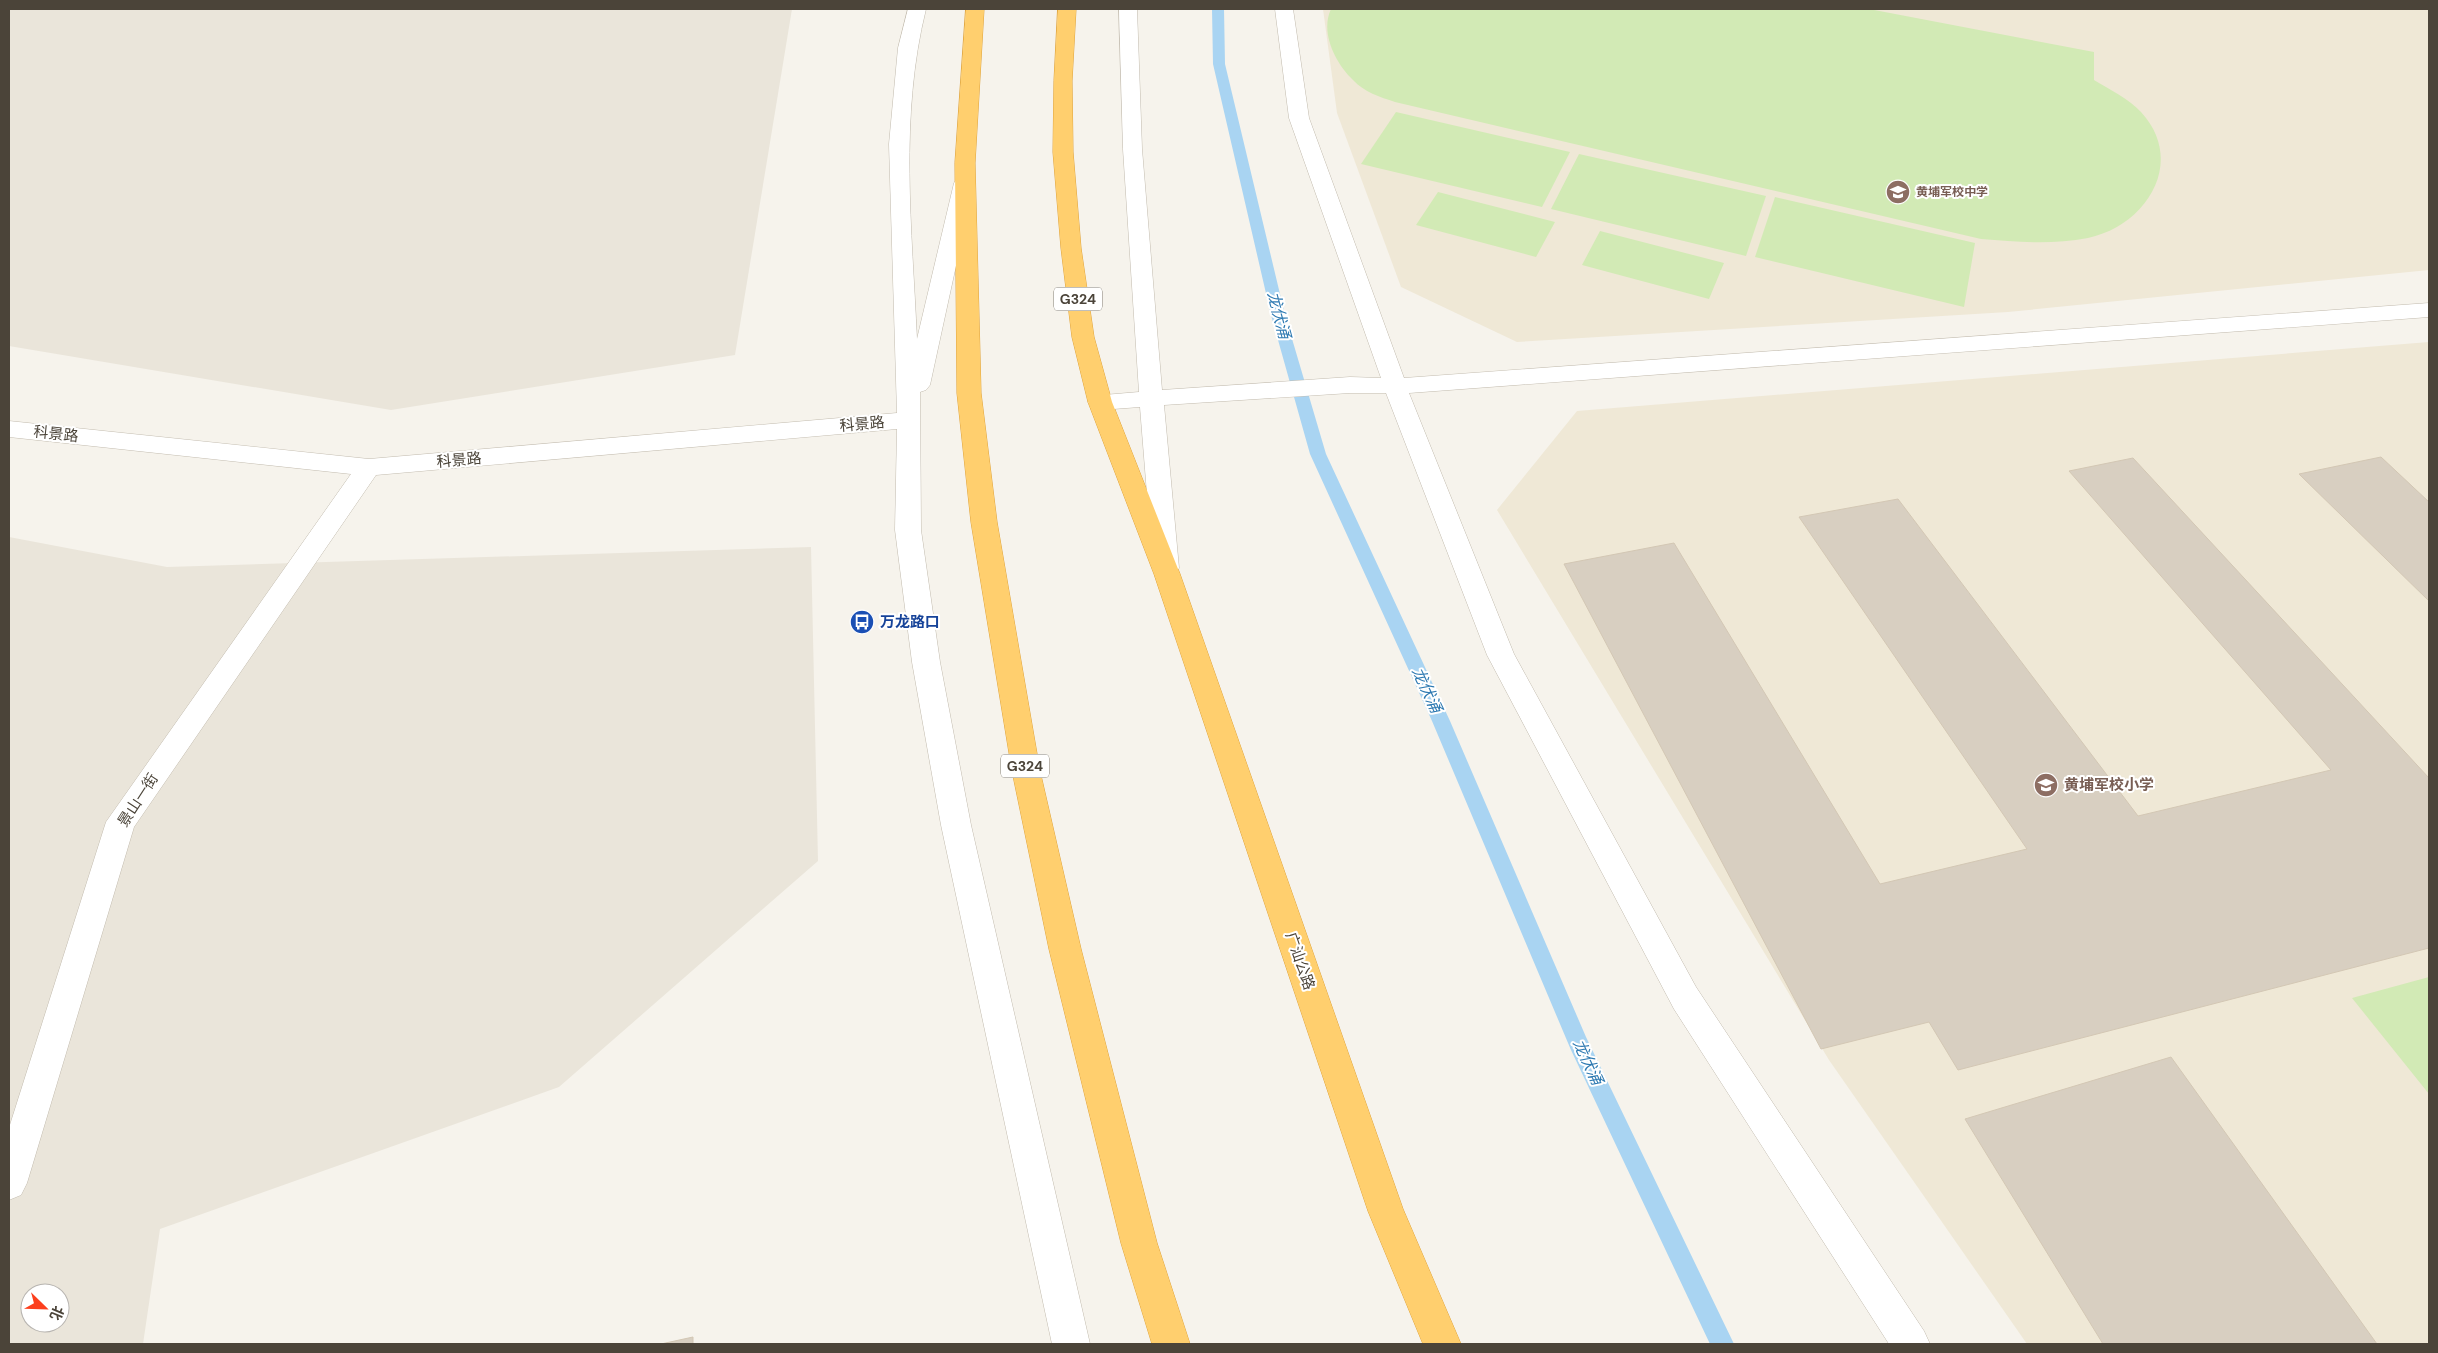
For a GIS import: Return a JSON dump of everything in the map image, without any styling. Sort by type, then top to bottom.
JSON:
[{"type":"highway","name":"G324","points":[[975,9],[968,92],[965,163],[969,393],[984,522],[1026,771],[1065,949],[1139,1243],[1171,1344]]},
{"type":"highway","name":"G324","points":[[1067,9],[1062,80],[1063,152],[1071,248],[1083,336],[1100,402],[1166,574]]},
{"type":"highway","name":"广汕公路","points":[[1166,574],[1386,1211],[1442,1344]]},
{"type":"street","points":[[917,9],[908,48],[899,144],[910,420],[908,530],[926,662],[956,825],[1072,1344]]},
{"type":"street","points":[[1128,9],[1128,70],[1135,211],[1166,574]]},
{"type":"street","points":[[1284,9],[1299,118],[1395,386],[1501,655],[1685,998],[1910,1344]]},
{"type":"street","points":[[910,420],[966,174]]},
{"type":"street","points":[[1100,402],[1350,384],[1395,386],[2429,310]]},
{"type":"street","name":"科景路","points":[[9,429],[369,468],[910,420]]},
{"type":"street","name":"景山一街","points":[[9,1183],[121,822],[369,468]]},
{"type":"shaded area","points":[[9,9],[792,9],[735,355],[391,410],[9,346]]},
{"type":"shaded area","name":"黄埔军校中学","points":[[1323,9],[2429,9],[2429,270],[2008,312],[1517,342],[1401,287],[1337,113]]},
{"type":"shaded area","name":"黄埔军校小学","points":[[2429,342],[2429,1344],[2027,1344],[1829,1060],[1497,510],[1577,411]]},
{"type":"shaded area","points":[[9,537],[167,567],[811,547],[818,861],[559,1087],[160,1229],[143,1344],[9,1344]]},
{"type":"green space","points":[[1331,9],[1869,9],[2094,52],[2094,80],[2136,107],[2154,131],[2160,151],[2160,171],[2154,189],[2142,206],[2127,220],[2109,231],[2088,238],[2061,242],[1981,239],[1395,102],[1367,91],[1357,84],[1340,65],[1328,37],[1327,27]]},
{"type":"green space","points":[[1396,112],[1570,152],[1542,207],[1361,164]]},
{"type":"green space","points":[[1579,154],[1766,196],[1746,256],[1551,209]]},
{"type":"green space","points":[[1438,192],[1555,222],[1536,257],[1416,225]]},
{"type":"green space","points":[[1775,197],[1975,243],[1964,307],[1755,257]]},
{"type":"green space","points":[[1600,231],[1724,263],[1709,299],[1582,265]]},
{"type":"green space","points":[[2429,977],[2429,1094],[2352,998]]},
{"type":"building","points":[[2381,457],[2429,502],[2429,601],[2299,474]]},
{"type":"building","points":[[2133,458],[2429,778],[2429,948],[1958,1070],[1929,1022],[1821,1049],[1564,564],[1674,543],[1880,884],[2027,849],[1799,517],[1898,499],[2138,816],[2331,770],[2069,471]]},
{"type":"building","points":[[2171,1057],[2377,1344],[2103,1344],[1965,1119]]},
{"type":"building","points":[[693,1337],[693,1344],[661,1344]]},
{"type":"waterway","name":"龙伏涌","points":[[1218,9],[1219,64],[1278,315],[1318,454],[1441,721],[1578,1043],[1722,1344]]},
{"type":"place","name":"黄埔军校中学","points":[[1898,192]]},
{"type":"place","name":"万龙路口","points":[[862,622]]},
{"type":"place","name":"黄埔军校小学","points":[[2046,785]]}]
